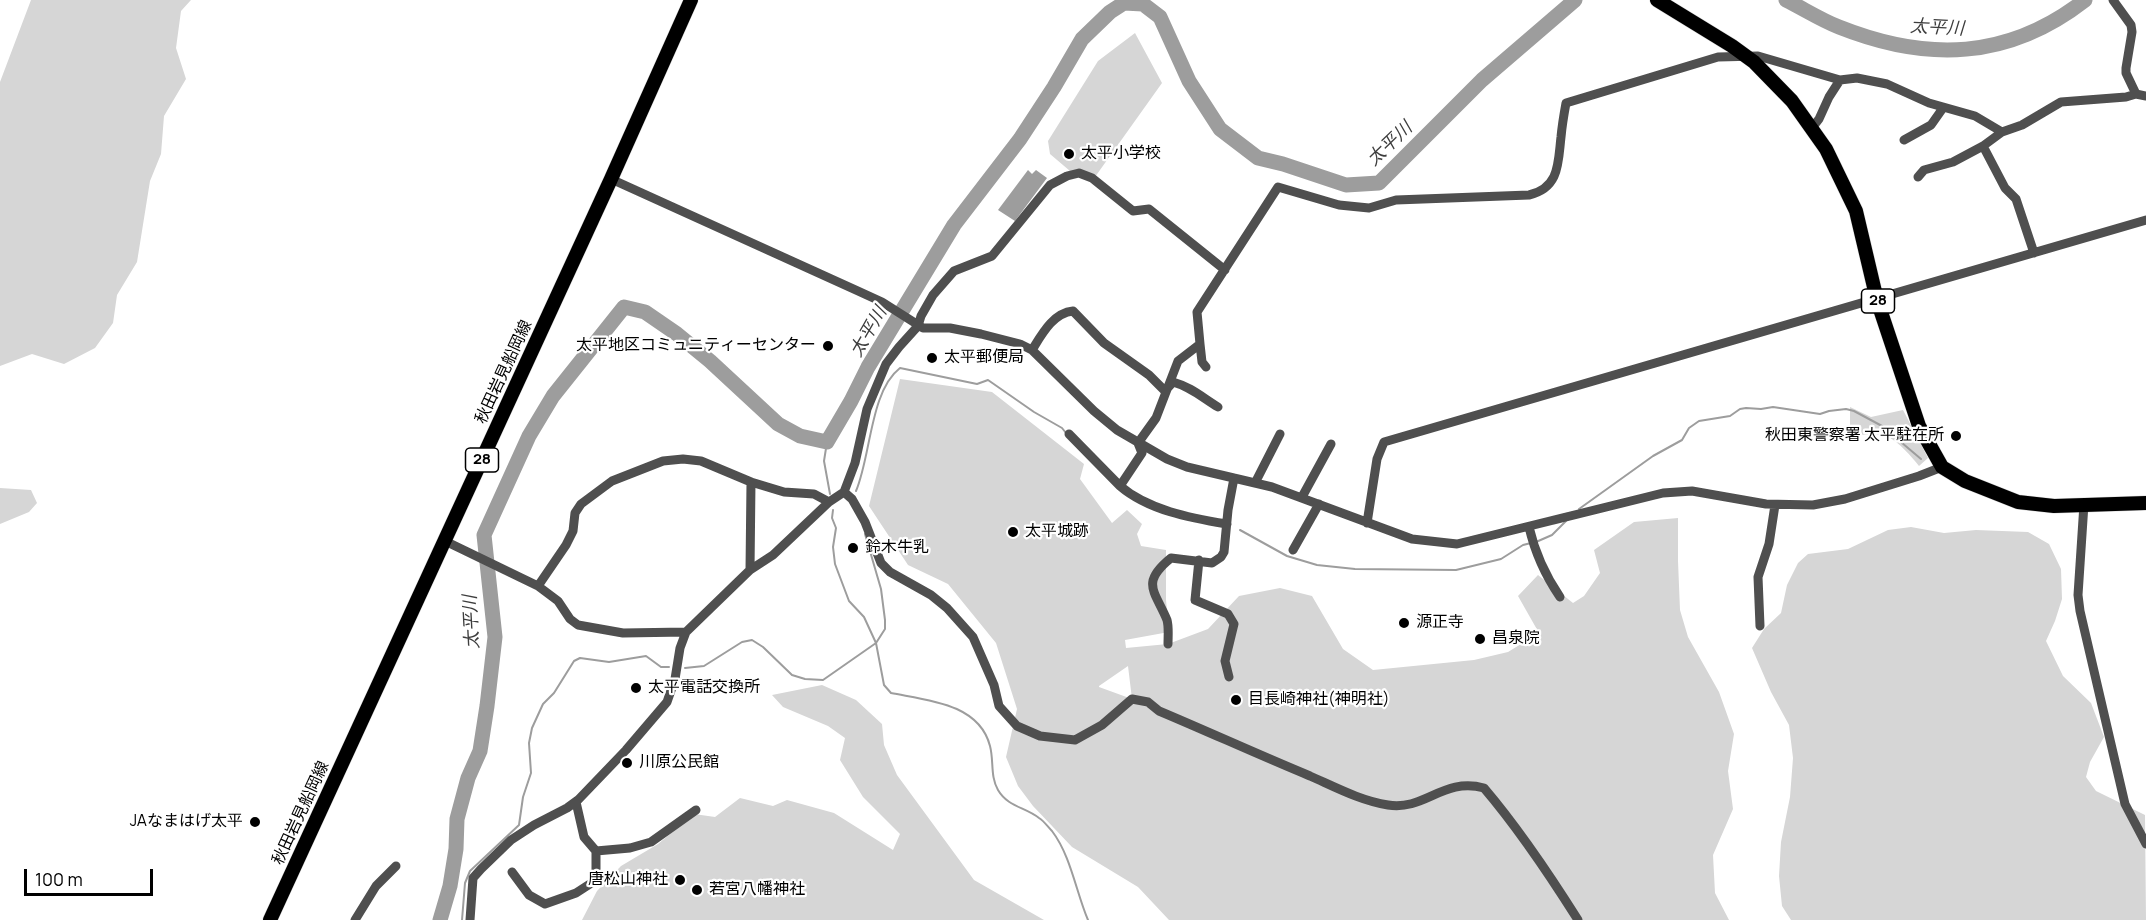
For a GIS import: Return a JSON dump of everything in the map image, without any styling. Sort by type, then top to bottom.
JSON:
[{"type":"main road","name":"秋田岩見船岡線","points":[[270,920],[691,0]]},
{"type":"main road","name":"28","points":[[1657,0],[1746,57],[1792,101],[1812,128],[1832,161],[1856,211],[1877,300],[1919,426],[1942,467]]},
{"type":"main road","points":[[1942,467],[1965,481],[2018,502],[2054,506],[2146,503]]},
{"type":"street","points":[[1918,177],[1924,170],[1953,162],[1983,146],[2002,132],[2022,125],[2061,102],[2141,95],[2126,73],[2131,25],[2113,0]]},
{"type":"street","points":[[1206,368],[1202,362],[1197,312],[1278,187],[1339,205],[1369,208],[1396,200],[1540,193],[1554,177],[1559,163],[1566,103],[1718,57],[1758,56],[1840,80],[1874,80],[1929,104],[1975,116],[2002,132]]},
{"type":"street","points":[[1812,128],[1840,80]]},
{"type":"street","points":[[1904,140],[1931,125],[1943,108]]},
{"type":"street","points":[[1983,146],[2005,188],[2016,199],[2034,253]]},
{"type":"street","points":[[470,920],[473,878],[481,869],[512,840],[576,802],[626,750],[667,702],[686,632],[750,570],[773,555],[829,502],[844,492],[855,463],[867,409],[879,379],[893,354],[916,325],[933,295],[954,271],[992,256],[1050,185],[1066,176],[1079,173],[1092,178],[1133,211],[1149,208],[1225,270]]},
{"type":"street","points":[[611,179],[885,304],[916,325],[981,334],[1020,344],[1032,350],[1094,411],[1117,430],[1167,459],[1187,467],[1302,497],[1412,539],[1457,544],[1663,493],[1680,491],[1775,505],[1813,505],[1845,499],[1942,467]]},
{"type":"street","points":[[1367,523],[1377,459],[1384,442],[2146,220]]},
{"type":"street","points":[[1032,350],[1057,317],[1065,312],[1073,311],[1104,343],[1149,375],[1165,391]]},
{"type":"street","points":[[1138,443],[1156,418],[1165,391],[1175,374],[1178,361],[1200,344]]},
{"type":"street","points":[[1165,391],[1173,382],[1180,384],[1192,389],[1198,396],[1218,407]]},
{"type":"street","points":[[1069,434],[1120,486],[1138,499],[1172,512],[1227,524]]},
{"type":"street","points":[[1255,483],[1280,434]]},
{"type":"street","points":[[1120,486],[1142,453],[1138,443]]},
{"type":"street","points":[[1302,497],[1331,444]]},
{"type":"street","points":[[538,586],[566,545],[573,531],[575,513],[581,504],[612,481],[663,461],[683,459],[701,461],[751,482],[784,492],[814,494],[829,502]]},
{"type":"street","points":[[1168,644],[1167,621],[1151,587],[1153,580],[1171,558],[1212,563],[1221,557],[1224,552],[1234,478]]},
{"type":"street","points":[[750,570],[751,482]]},
{"type":"street","points":[[844,492],[852,499],[865,522],[881,563],[890,572],[931,595],[947,608],[973,637],[994,685],[999,706],[1017,726],[1040,736],[1075,740],[1102,725],[1132,699],[1148,702],[1158,711],[1358,797],[1387,805],[1403,806],[1420,802],[1442,790],[1464,784],[1484,788],[1545,869],[1578,920]]},
{"type":"street","points":[[1293,550],[1319,504]]},
{"type":"street","points":[[2084,504],[2078,595],[2080,611],[2125,804],[2146,844]]},
{"type":"street","points":[[1760,626],[1758,577],[1769,544],[1775,505]]},
{"type":"street","points":[[1529,527],[1546,577],[1560,597]]},
{"type":"street","points":[[445,541],[538,586],[558,602],[570,619],[578,625],[623,633],[686,632]]},
{"type":"street","points":[[1199,560],[1195,600],[1228,614],[1234,624],[1225,661],[1229,676]]},
{"type":"street","points":[[512,872],[529,895],[545,904],[576,893],[593,882],[596,870],[596,851],[584,837],[576,802]]},
{"type":"street","points":[[596,851],[630,848],[651,842],[696,810]]},
{"type":"street","points":[[355,920],[376,886],[396,866]]},
{"type":"shaded area","points":[[31,0],[191,0],[181,11],[176,48],[186,79],[164,116],[161,154],[150,181],[137,262],[117,295],[113,323],[95,348],[64,364],[32,354],[0,366],[0,82]]},
{"type":"shaded area","points":[[1135,33],[1162,83],[1095,177],[1070,171],[1050,154],[1048,141],[1098,61]]},
{"type":"shaded area","points":[[1028,170],[1032,174],[1036,170],[1047,178],[1015,221],[998,210]]},
{"type":"shaded area","points":[[900,379],[992,392],[1084,464],[1080,479],[1112,523],[1127,510],[1142,524],[1137,534],[1141,546],[1166,550],[1166,600],[1169,632],[1125,640],[1126,648],[1168,644],[1208,629],[1239,596],[1280,588],[1312,596],[1343,649],[1373,670],[1474,660],[1508,652],[1539,633],[1518,596],[1538,575],[1573,603],[1584,596],[1600,573],[1594,550],[1634,522],[1678,518],[1680,610],[1688,637],[1719,692],[1734,734],[1728,771],[1733,809],[1713,855],[1715,893],[1729,920],[1169,920],[1138,887],[1072,847],[1033,806],[1018,786],[1006,757],[1017,709],[996,643],[948,584],[908,565],[869,506]],"holes":[[[1128,666],[1132,699],[1099,687],[1099,686]]]},
{"type":"shaded area","points":[[1850,407],[1871,417],[1903,410],[1928,458],[1919,466],[1901,446],[1884,435],[1850,436]]},
{"type":"shaded area","points":[[0,488],[31,490],[37,503],[29,512],[0,524]]},
{"type":"shaded area","points":[[1911,527],[1944,533],[1976,530],[2028,532],[2049,544],[2061,569],[2062,599],[2046,641],[2063,676],[2091,703],[2104,737],[2090,762],[2086,777],[2096,791],[2145,815],[2146,920],[1791,920],[1782,906],[1779,876],[1781,842],[1790,797],[1793,758],[1789,725],[1771,692],[1752,648],[1764,629],[1781,613],[1787,585],[1798,563],[1808,554],[1848,549],[1888,530]]},
{"type":"shaded area","points":[[822,685],[856,700],[882,724],[884,745],[897,775],[974,880],[1044,920],[582,920],[597,891],[621,866],[658,844],[694,814],[715,817],[740,798],[773,806],[787,800],[834,813],[893,850],[900,834],[863,797],[840,760],[845,738],[828,726],[783,707],[772,695]]},
{"type":"waterway","name":"太平川","points":[[440,920],[450,886],[456,849],[457,819],[468,778],[480,751],[495,637],[484,535],[529,436],[553,396],[624,307],[645,312],[677,334],[778,424],[800,436],[827,442],[868,367],[954,225],[1020,139],[1082,39],[1110,12],[1124,3],[1143,4],[1160,17],[1189,81],[1220,129],[1258,158],[1346,185],[1379,183],[1482,80],[1575,0]]},
{"type":"waterway","name":"太平川","points":[[1786,0],[1832,24],[1872,38],[1904,46],[1935,50],[1966,49],[1997,44],[2056,20],[2085,0]]},
{"type":"waterway","points":[[856,491],[877,408],[890,378],[900,368],[977,384],[988,380],[1034,412],[1062,428],[1066,433]]},
{"type":"waterway","points":[[1579,509],[1653,456],[1682,440],[1689,428],[1699,421],[1730,416],[1746,408],[1773,407],[1820,414],[1846,409],[1854,411],[1882,426],[1921,459]]},
{"type":"waterway","points":[[827,442],[824,461],[830,494]]},
{"type":"waterway","points":[[833,510],[832,518],[836,528],[833,547],[835,564],[849,601],[864,617],[876,643],[884,685],[891,693],[950,706],[975,721],[984,732],[990,746],[994,779],[998,790],[1007,800],[1044,822],[1059,841],[1069,863],[1088,920]]},
{"type":"waterway","points":[[1536,542],[1552,535],[1566,521]]},
{"type":"waterway","points":[[1240,530],[1287,556],[1317,565],[1355,569],[1456,570],[1501,559],[1523,545],[1531,543]]},
{"type":"waterway","points":[[685,668],[704,666],[742,642],[752,640],[763,647],[792,675],[805,679],[823,680],[876,643],[885,629],[885,620],[881,589],[865,534]]},
{"type":"waterway","points":[[462,920],[465,883],[470,871],[519,825],[523,797],[531,773],[529,743],[532,728],[543,704],[554,693],[574,661],[580,658],[609,662],[646,656],[661,667],[669,667]]},
{"type":"place","name":"太平小学校","points":[[1069,154]]},
{"type":"place","name":"太平地区コミュニティーセンター","points":[[828,346]]},
{"type":"place","name":"太平郵便局","points":[[932,358]]},
{"type":"place","name":"秋田東警察署 太平駐在所","points":[[1956,436]]},
{"type":"place","name":"太平城跡","points":[[1013,532]]},
{"type":"place","name":"鈴木牛乳","points":[[853,548]]},
{"type":"place","name":"源正寺","points":[[1404,623]]},
{"type":"place","name":"昌泉院","points":[[1480,639]]},
{"type":"place","name":"太平電話交換所","points":[[636,688]]},
{"type":"place","name":"目長崎神社(神明社)","points":[[1236,700]]},
{"type":"place","name":"川原公民館","points":[[627,763]]},
{"type":"place","name":"JAなまはげ太平","points":[[255,822]]},
{"type":"place","name":"唐松山神社","points":[[680,880]]},
{"type":"place","name":"若宮八幡神社","points":[[697,890]]}]
